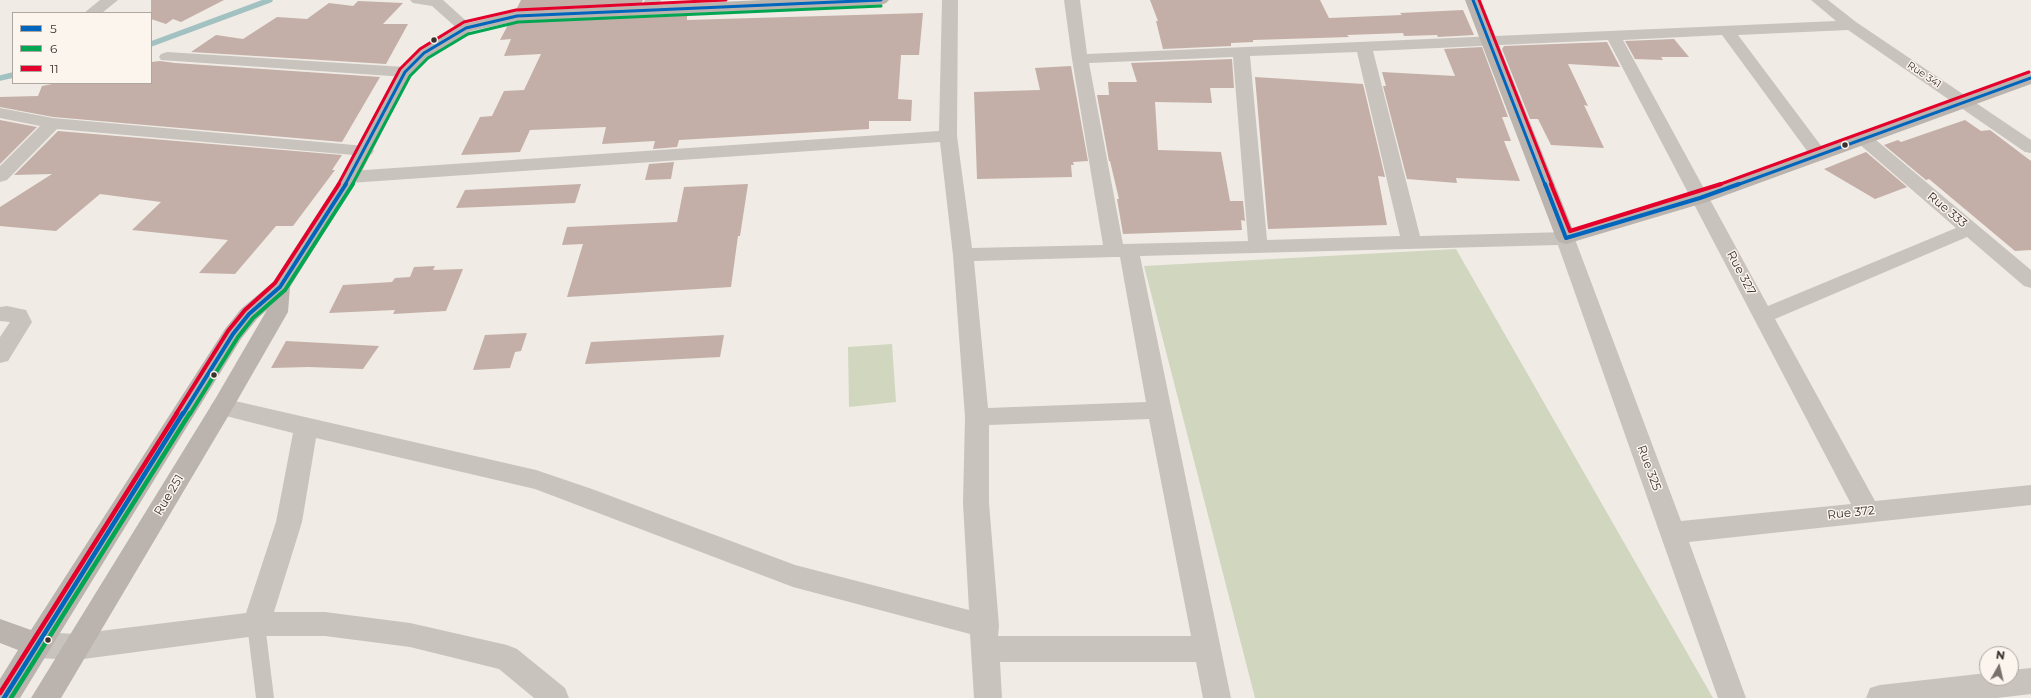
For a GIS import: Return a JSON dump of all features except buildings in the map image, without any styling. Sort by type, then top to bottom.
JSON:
[{"type":"main road","name":"Rue 251","points":[[4,698],[233,334],[249,314],[280,287],[350,177],[365,151],[405,72],[424,53],[466,28],[518,16],[650,4],[881,0]]},
{"type":"main road","points":[[1473,0],[1566,238],[1700,198],[2031,78]]},
{"type":"main road","name":"Rue 251","points":[[45,698],[222,407],[277,312],[280,287]]},
{"type":"main road","points":[[0,631],[38,646]]},
{"type":"street","points":[[93,12],[110,0]]},
{"type":"street","points":[[418,0],[436,1],[466,28]]},
{"type":"street","points":[[950,0],[948,136],[963,255],[977,417],[976,503],[988,698]]},
{"type":"street","points":[[1072,0],[1080,58],[1122,251],[1159,410],[1218,698]]},
{"type":"street","name":"Rue 341","points":[[1819,0],[1851,25],[2031,148]]},
{"type":"street","points":[[1080,58],[1851,25]]},
{"type":"street","points":[[1727,31],[1819,155]]},
{"type":"street","name":"Rue 327","points":[[1613,36],[1867,512]]},
{"type":"street","points":[[1364,46],[1412,243]]},
{"type":"street","points":[[1241,52],[1258,247]]},
{"type":"street","points":[[167,57],[405,72]]},
{"type":"street","points":[[0,113],[53,123],[365,151]]},
{"type":"street","points":[[0,176],[53,123]]},
{"type":"street","points":[[350,177],[948,136]]},
{"type":"street","name":"Rue 333","points":[[1864,139],[2031,281]]},
{"type":"street","points":[[1763,316],[1970,229]]},
{"type":"street","points":[[963,255],[1566,238]]},
{"type":"street","name":"Rue 325","points":[[1566,238],[1732,698]]},
{"type":"street","points":[[0,314],[18,315],[21,322],[0,354]]},
{"type":"street","points":[[222,407],[254,416],[536,480],[583,496],[793,576],[985,637],[1207,649]]},
{"type":"street","points":[[977,417],[1159,410]]},
{"type":"street","points":[[256,624],[289,522],[306,427]]},
{"type":"street","name":"Rue 372","points":[[1672,533],[2031,495]]},
{"type":"street","points":[[38,646],[76,647],[256,624],[325,624],[410,635],[507,658],[556,698]]},
{"type":"street","points":[[1880,698],[1965,693],[2031,681]]},
{"type":"lane","points":[[256,624],[265,698]]},
{"type":"green space","points":[[1456,249],[1713,698],[1255,698],[1144,266]]},
{"type":"green space","points":[[892,344],[896,402],[849,407],[848,347]]},
{"type":"waterway","points":[[152,44],[270,0]]},
{"type":"waterway","points":[[0,78],[12,75]]},
{"type":"transit line","name":"11","points":[[0,693],[228,331],[245,310],[275,283],[345,174],[400,69],[420,49],[464,22],[516,10],[726,0]]},
{"type":"transit line","name":"5","points":[[4,698],[233,334],[249,314],[280,287],[350,177],[405,72],[424,53],[466,28],[517,16],[881,0]]},
{"type":"transit line","name":"5","points":[[1473,0],[1566,238]]},
{"type":"transit line","name":"11","points":[[1479,0],[1570,231],[1698,192],[2029,72]]},
{"type":"transit line","name":"6","points":[[11,698],[238,337],[253,318],[285,290],[355,180],[410,76],[428,58],[468,34],[518,22],[881,6]]},
{"type":"transit line","name":"5","points":[[1566,238],[1700,198],[2031,78]]}]
